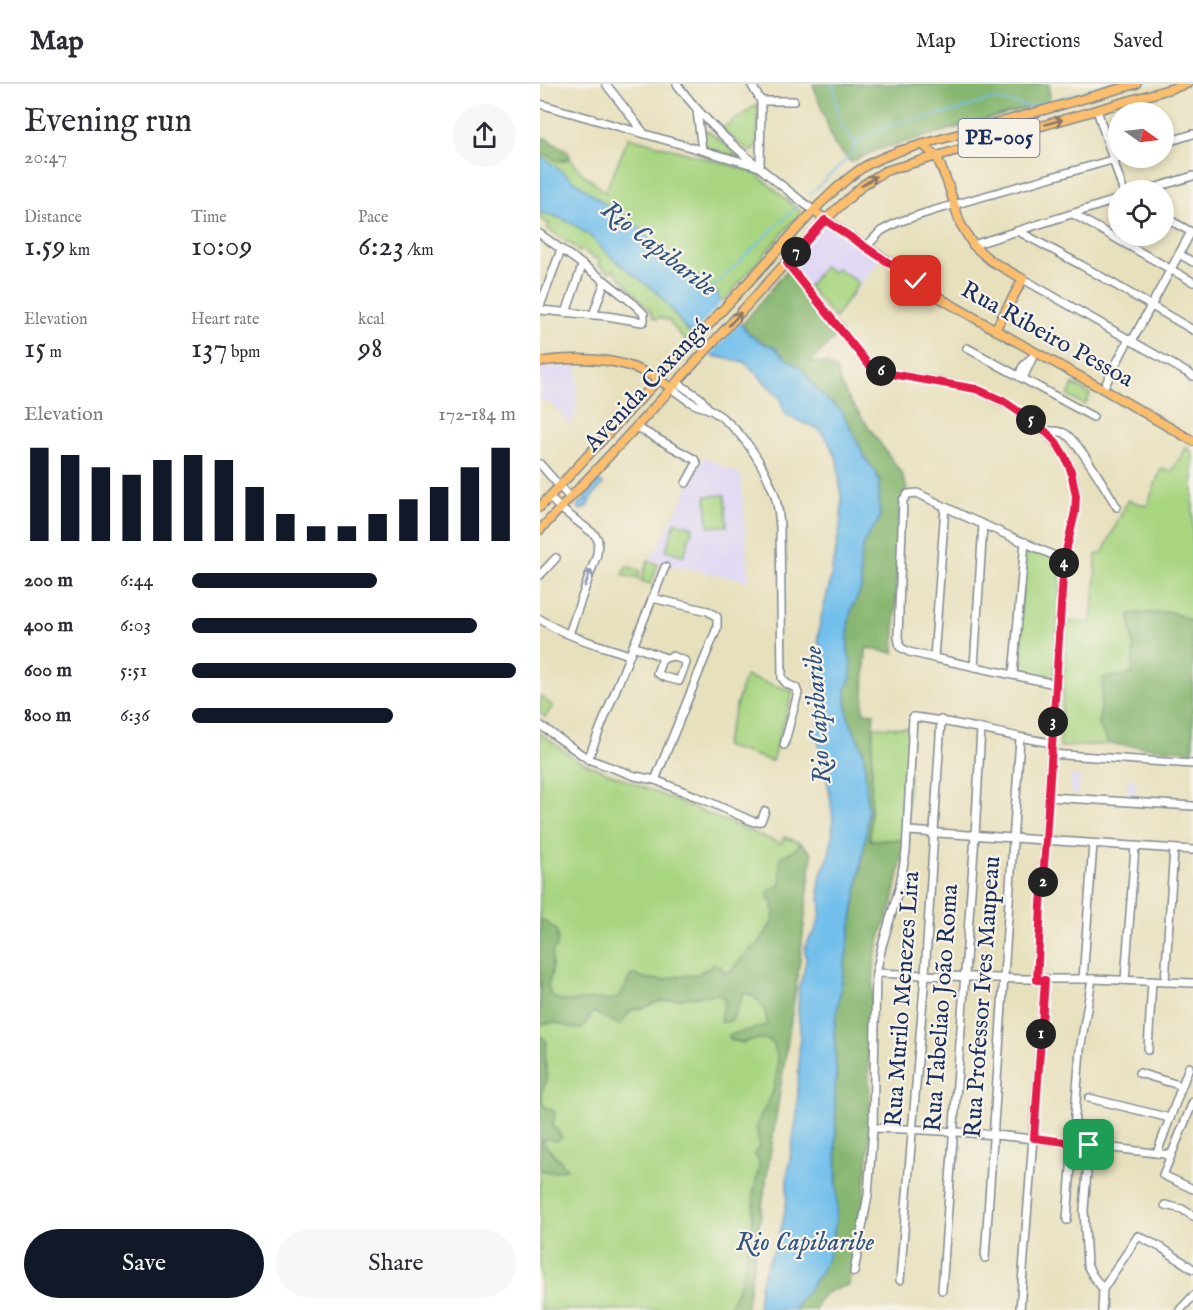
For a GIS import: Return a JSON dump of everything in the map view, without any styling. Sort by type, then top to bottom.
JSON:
[{"type":"main road","name":"PE-005","points":[[814,211],[843,182],[864,167],[899,152],[1136,84]]},
{"type":"main road","name":"PE-005","points":[[784,265],[825,220],[863,185],[885,171],[1188,84]]},
{"type":"main road","points":[[923,145],[937,157],[960,223],[973,245],[991,261],[1023,279],[995,330]]},
{"type":"main road","name":"Rua Ribeiro Pessoa","points":[[814,211],[940,297],[1033,355],[1103,389],[1193,441]]},
{"type":"main road","name":"Avenida Caxangá","points":[[540,507],[814,211]]},
{"type":"main road","name":"Avenida Caxangá","points":[[540,530],[784,265]]},
{"type":"main road","points":[[540,362],[559,359],[603,360],[638,368],[659,380],[676,382]]},
{"type":"street","points":[[606,84],[643,133]]},
{"type":"street","points":[[677,84],[713,127],[814,211]]},
{"type":"street","points":[[751,84],[761,101],[760,167]]},
{"type":"street","points":[[761,101],[794,100]]},
{"type":"street","points":[[540,105],[760,167]]},
{"type":"street","points":[[696,109],[702,150]]},
{"type":"street","points":[[1097,110],[1108,138]]},
{"type":"street","points":[[700,133],[706,127],[713,127]]},
{"type":"street","points":[[1174,140],[1193,134]]},
{"type":"street","points":[[866,247],[880,231],[889,226],[932,211],[1108,161]]},
{"type":"street","points":[[1174,182],[1193,176]]},
{"type":"street","points":[[973,245],[1108,203]]},
{"type":"street","points":[[1072,214],[1193,282]]},
{"type":"street","points":[[1103,389],[1192,233],[1174,223]]},
{"type":"street","points":[[1018,231],[1193,330]]},
{"type":"street","points":[[540,234],[643,312],[644,321],[540,308],[561,250]]},
{"type":"street","points":[[1179,254],[1193,262]]},
{"type":"street","points":[[784,265],[863,360],[873,368],[886,373],[964,386],[987,393],[1019,411],[1056,442],[1065,457],[1074,484],[1075,512],[1064,560],[1055,684],[1041,905],[1041,980],[1034,1138],[1020,1310]]},
{"type":"street","points":[[566,313],[582,266]]},
{"type":"street","points":[[1023,279],[1193,376]]},
{"type":"street","points":[[593,315],[605,281]]},
{"type":"street","points":[[967,348],[1093,417]]},
{"type":"street","points":[[1020,377],[1025,374],[1033,355]]},
{"type":"street","points":[[676,382],[694,405],[709,409],[723,419],[746,443],[774,492],[780,527],[782,678],[787,684],[796,688],[798,693],[784,745]]},
{"type":"street","points":[[636,427],[694,459],[697,463],[686,483]]},
{"type":"street","points":[[1045,431],[1057,430],[1073,441],[1117,507]]},
{"type":"street","points":[[540,464],[570,498]]},
{"type":"street","points":[[1055,684],[934,658],[909,652],[900,647],[898,637],[903,500],[908,494],[917,493],[1064,560]]},
{"type":"street","points":[[549,497],[594,534],[598,540],[597,554],[569,634]]},
{"type":"street","points":[[934,658],[945,507]]},
{"type":"street","points":[[974,667],[983,524]]},
{"type":"street","points":[[1013,675],[1024,542]]},
{"type":"street","points":[[540,575],[556,558]]},
{"type":"street","points":[[588,759],[665,567]]},
{"type":"street","points":[[652,598],[708,611],[717,617],[717,628],[655,780]]},
{"type":"street","points":[[540,618],[569,634],[629,655]]},
{"type":"street","points":[[633,646],[666,658],[673,656],[685,661],[679,681],[657,673],[663,657]]},
{"type":"street","points":[[854,1272],[868,1202],[873,1128],[876,973],[899,889],[904,861],[908,831],[912,717],[941,720],[1052,743]]},
{"type":"street","name":"Rua Murilo Menezes Lira","points":[[900,1280],[925,975],[941,720]]},
{"type":"street","points":[[540,725],[588,759],[635,776],[655,780],[754,822],[761,821],[765,811]]},
{"type":"street","name":"Rua Tabeliao João Roma","points":[[942,1290],[981,729]]},
{"type":"street","name":"Rua Professor Ives Maupeau","points":[[984,1258],[1020,738]]},
{"type":"street","points":[[1051,754],[1193,765]]},
{"type":"street","points":[[1049,797],[1193,806]]},
{"type":"street","points":[[908,831],[1193,850]]},
{"type":"street","points":[[1083,979],[1093,844]]},
{"type":"street","points":[[1125,980],[1135,847]]},
{"type":"street","points":[[1165,981],[1174,849]]},
{"type":"street","points":[[876,973],[1004,979],[1092,979],[1193,983]]},
{"type":"street","points":[[1068,1220],[1080,1050],[1092,979]]},
{"type":"street","points":[[1148,1050],[1152,981]]},
{"type":"street","points":[[1157,1153],[1189,1067]]},
{"type":"street","points":[[1139,1073],[1182,1086]]},
{"type":"street","points":[[1089,1098],[1170,1118]]},
{"type":"street","points":[[1193,1102],[1163,1175],[1193,1189]]},
{"type":"street","points":[[873,1128],[952,1131],[1034,1138],[1171,1155]]},
{"type":"street","points":[[1089,1145],[1084,1210],[1087,1265],[1103,1289]]},
{"type":"street","points":[[1165,1205],[1182,1209],[1193,1216]]},
{"type":"street","points":[[1102,1310],[1103,1289],[1138,1236],[1162,1248],[1193,1269]]},
{"type":"street","points":[[1180,1310],[1193,1296]]},
{"type":"shaded area","points":[[825,224],[879,261],[835,318],[790,263]]},
{"type":"shaded area","points":[[578,367],[576,411],[571,425],[550,402],[540,401],[540,368]]},
{"type":"shaded area","points":[[704,457],[741,475],[749,581],[650,561]]},
{"type":"shaded area","points":[[1071,775],[1080,776],[1078,794],[1070,793]]},
{"type":"shaded area","points":[[1128,779],[1136,780],[1135,797],[1127,797]]},
{"type":"green space","points":[[813,84],[1049,84],[1050,102],[876,150],[851,162],[834,144]]},
{"type":"green space","points":[[758,104],[757,146],[750,152],[721,129]]},
{"type":"green space","points":[[705,131],[735,153],[735,156],[705,149],[702,134]]},
{"type":"green space","points":[[540,137],[564,148],[570,158],[559,161],[540,153]]},
{"type":"green space","points":[[629,137],[754,172],[801,212],[722,303],[717,292],[651,242],[637,225],[540,155],[540,153],[563,161],[570,158],[581,172],[605,192]]},
{"type":"green space","points":[[540,212],[573,224],[590,236],[612,257],[660,295],[685,328],[694,336],[687,343],[667,319],[653,317],[613,269],[610,273],[598,264],[600,260],[598,257],[596,259],[582,250],[579,252],[569,242],[547,229],[549,224],[540,219]]},
{"type":"green space","points":[[824,266],[832,272],[837,268],[859,283],[835,318],[808,286]]},
{"type":"green space","points":[[787,270],[841,332],[810,362],[825,363],[837,371],[848,398],[902,474],[907,489],[899,507],[894,653],[866,648],[863,712],[874,713],[870,840],[906,840],[892,906],[875,957],[868,1059],[870,1132],[862,1221],[849,1285],[824,1294],[815,1310],[794,1310],[795,1305],[821,1272],[837,1183],[834,1030],[866,834],[863,751],[848,717],[846,699],[846,689],[851,676],[848,651],[849,620],[861,589],[860,561],[863,547],[880,516],[879,480],[865,458],[842,411],[826,399],[802,369],[774,347],[750,335],[742,325]]},
{"type":"green space","points":[[1073,384],[1090,394],[1085,405],[1068,396]]},
{"type":"green space","points":[[1186,448],[1193,452],[1193,622],[1171,612],[1129,614],[1134,650],[1132,675],[1104,678],[1099,726],[1109,744],[1060,747],[1067,621],[1090,623],[1095,589],[1096,555],[1103,552],[1128,500],[1147,506],[1161,469],[1171,472]]},
{"type":"green space","points":[[725,495],[727,526],[708,527],[706,496]]},
{"type":"green space","points":[[675,522],[693,527],[684,556],[666,550]]},
{"type":"green space","points":[[1026,546],[1061,560],[1054,683],[1016,673]]},
{"type":"green space","points":[[648,561],[658,564],[651,584],[641,581]]},
{"type":"green space","points":[[626,566],[640,571],[638,579],[623,575]]},
{"type":"green space","points":[[1171,612],[1193,622],[1193,751],[1109,744],[1099,726],[1103,678],[1132,674],[1134,650],[1129,614]]},
{"type":"green space","points":[[745,676],[793,691],[772,761],[724,746]]},
{"type":"green space","points":[[540,696],[553,706],[545,717],[540,713]]},
{"type":"green space","points":[[873,727],[910,728],[907,841],[870,840]]},
{"type":"green space","points":[[540,733],[577,760],[781,844],[784,837],[801,843],[812,854],[799,967],[746,1310],[540,1310]]},
{"type":"green space","points":[[801,843],[812,854],[799,967],[746,1310],[728,1310],[741,1281],[751,1234],[753,1194],[760,1164],[755,1155],[759,1145],[756,1126],[774,1089],[778,1060],[774,1045],[769,1040],[752,1040],[743,1043],[731,1040],[729,1036],[767,1024],[764,1009],[758,1000],[744,993],[733,1018],[721,1022],[720,1017],[725,1002],[722,996],[717,994],[657,1002],[644,1008],[631,1010],[620,1025],[593,1012],[582,1029],[551,1022],[540,1025],[540,919],[556,929],[558,942],[552,953],[552,973],[548,988],[552,996],[563,1001],[614,999],[621,994],[631,975],[665,980],[698,974],[714,964],[721,966],[724,973],[731,971],[748,951],[759,943],[771,924],[774,914],[773,903],[767,896],[770,889],[781,885],[780,857],[794,850]]},
{"type":"green space","points":[[540,1035],[547,1044],[545,1062],[547,1082],[541,1092],[543,1105],[555,1112],[553,1126],[562,1137],[556,1141],[548,1139],[542,1141],[567,1169],[553,1172],[540,1169]]},
{"type":"water","name":"Rio Capibaribe","points":[[540,155],[637,225],[651,242],[692,276],[717,292],[719,299],[750,335],[774,347],[802,369],[826,399],[842,411],[865,458],[879,480],[880,516],[863,547],[860,561],[861,589],[849,620],[848,651],[851,676],[846,689],[846,701],[848,717],[863,751],[868,815],[834,1030],[837,1206],[835,1227],[830,1253],[821,1272],[795,1305],[794,1310],[758,1310],[760,1286],[776,1245],[787,1199],[787,1177],[797,1115],[799,987],[806,960],[807,941],[814,933],[820,917],[821,873],[828,859],[832,840],[833,820],[829,788],[819,744],[821,711],[816,676],[822,658],[818,638],[820,622],[840,528],[842,505],[837,459],[819,429],[789,417],[784,411],[780,398],[744,362],[713,356],[685,328],[660,295],[611,257],[590,236],[573,224],[540,212]]},
{"type":"water","points":[[599,481],[603,484],[590,499],[588,506],[581,510],[577,507],[580,502],[586,501],[584,497]]},
{"type":"pier","points":[[723,300],[742,320],[709,356],[690,337]]},
{"type":"waterway","points":[[809,195],[853,153],[855,143],[840,122],[833,84]]},
{"type":"waterway","points":[[1058,98],[1110,84]]},
{"type":"waterway","points":[[855,143],[877,130],[897,123],[956,111],[988,100],[1029,107],[1050,100]]},
{"type":"waterway","points":[[713,287],[798,205]]},
{"type":"route","points":[[916,281],[825,220],[787,263],[863,360],[873,368],[886,373],[976,389],[1003,401],[1031,420],[1056,442],[1071,471],[1076,496],[1075,512],[1064,560],[1055,684],[1037,980],[1045,980],[1034,1138],[1089,1145]]}]
